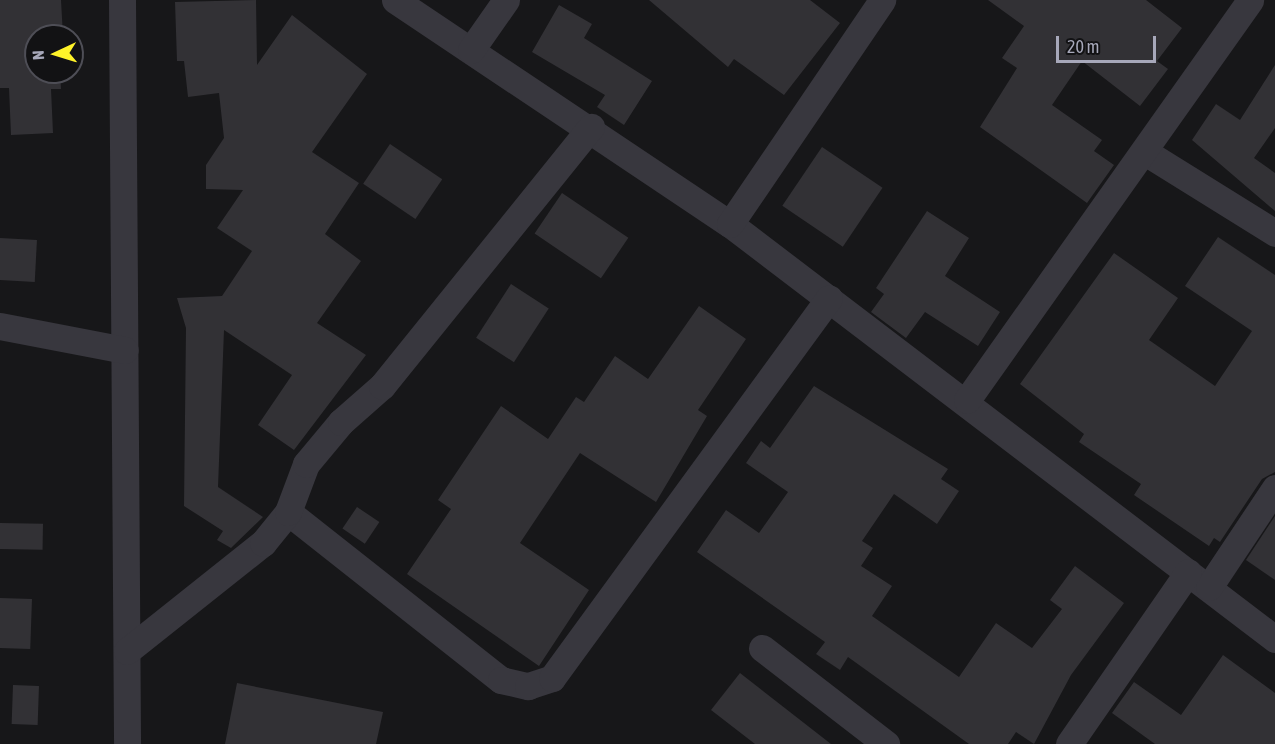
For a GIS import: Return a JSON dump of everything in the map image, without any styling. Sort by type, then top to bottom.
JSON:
[{"type":"street","points":[[122,0],[127,744]]},
{"type":"street","points":[[395,0],[591,127],[730,224],[967,400],[1275,639]]},
{"type":"street","points":[[471,50],[506,0]]},
{"type":"street","points":[[730,224],[882,0]]},
{"type":"street","points":[[967,400],[1145,152],[1250,0]]},
{"type":"street","points":[[128,651],[242,564],[288,512],[306,464],[341,422],[382,386],[591,127]]},
{"type":"street","points":[[1145,152],[1275,234]]},
{"type":"street","points":[[288,512],[501,680],[528,686],[552,678],[829,298]]},
{"type":"street","points":[[0,326],[125,350]]},
{"type":"street","points":[[1069,744],[1275,488]]},
{"type":"street","points":[[762,648],[886,744]]},
{"type":"building","points":[[0,0],[61,0],[62,24],[24,24],[24,84],[61,84],[61,89],[51,89],[53,133],[11,135],[9,88],[0,88]]},
{"type":"building","points":[[256,0],[257,65],[292,15],[367,74],[312,152],[359,183],[325,234],[361,261],[317,323],[366,355],[294,450],[258,425],[292,375],[224,330],[218,487],[263,517],[231,548],[217,540],[223,531],[184,506],[186,328],[177,298],[222,296],[252,251],[217,228],[243,190],[206,189],[206,165],[224,138],[219,93],[188,97],[184,61],[177,61],[175,2]]},
{"type":"building","points":[[649,0],[810,0],[840,23],[784,95],[734,59],[728,67]]},
{"type":"building","points":[[988,0],[1146,0],[1182,28],[1157,61],[1168,69],[1140,106],[1082,61],[1052,105],[1102,140],[1094,151],[1114,165],[1087,203],[980,127],[1017,68],[1002,58],[1024,26]]},
{"type":"building","points":[[559,5],[592,24],[584,38],[652,81],[624,125],[597,107],[605,95],[532,52]]},
{"type":"building","points":[[1275,65],[1275,128],[1254,158],[1275,173],[1275,211],[1192,140],[1216,104],[1240,120]]},
{"type":"building","points":[[390,144],[442,179],[415,219],[363,184]]},
{"type":"building","points":[[822,147],[883,188],[843,247],[782,206]]},
{"type":"building","points":[[562,193],[628,238],[601,278],[535,234]]},
{"type":"building","points":[[927,211],[969,238],[945,276],[1000,312],[978,346],[925,312],[906,338],[871,312],[884,294],[876,288]]},
{"type":"building","points":[[1218,237],[1275,275],[1275,472],[1262,479],[1220,542],[1214,538],[1209,546],[1134,495],[1141,484],[1079,442],[1084,434],[1020,384],[1114,253],[1178,298],[1149,340],[1215,386],[1252,331],[1185,286]]},
{"type":"building","points":[[0,238],[37,240],[35,282],[0,280]]},
{"type":"building","points":[[511,284],[549,309],[514,362],[476,338]]},
{"type":"building","points":[[699,306],[746,339],[698,410],[707,416],[656,502],[580,453],[520,543],[589,590],[539,666],[407,574],[451,509],[438,500],[501,406],[548,439],[576,397],[584,402],[615,356],[648,379]]},
{"type":"building","points":[[814,386],[948,469],[941,479],[959,491],[937,524],[894,494],[862,541],[873,548],[861,566],[892,586],[872,616],[959,677],[996,623],[1032,648],[1062,609],[1050,600],[1075,566],[1124,603],[1071,675],[1034,744],[1016,732],[1008,744],[969,744],[848,657],[840,670],[816,654],[825,642],[697,552],[726,510],[759,533],[788,492],[746,463],[761,441],[770,448]]},
{"type":"building","points":[[357,507],[379,522],[365,544],[342,529]]},
{"type":"building","points":[[1275,516],[1275,580],[1246,560]]},
{"type":"building","points":[[0,523],[43,524],[43,550],[0,549]]},
{"type":"building","points":[[0,598],[32,599],[30,649],[0,648]]},
{"type":"building","points":[[1223,655],[1275,693],[1275,744],[1155,744],[1112,713],[1134,682],[1181,715]]},
{"type":"building","points":[[740,673],[831,744],[755,744],[711,710]]},
{"type":"building","points":[[237,683],[383,712],[376,744],[225,744]]},
{"type":"building","points":[[13,685],[39,686],[38,725],[12,724]]}]
